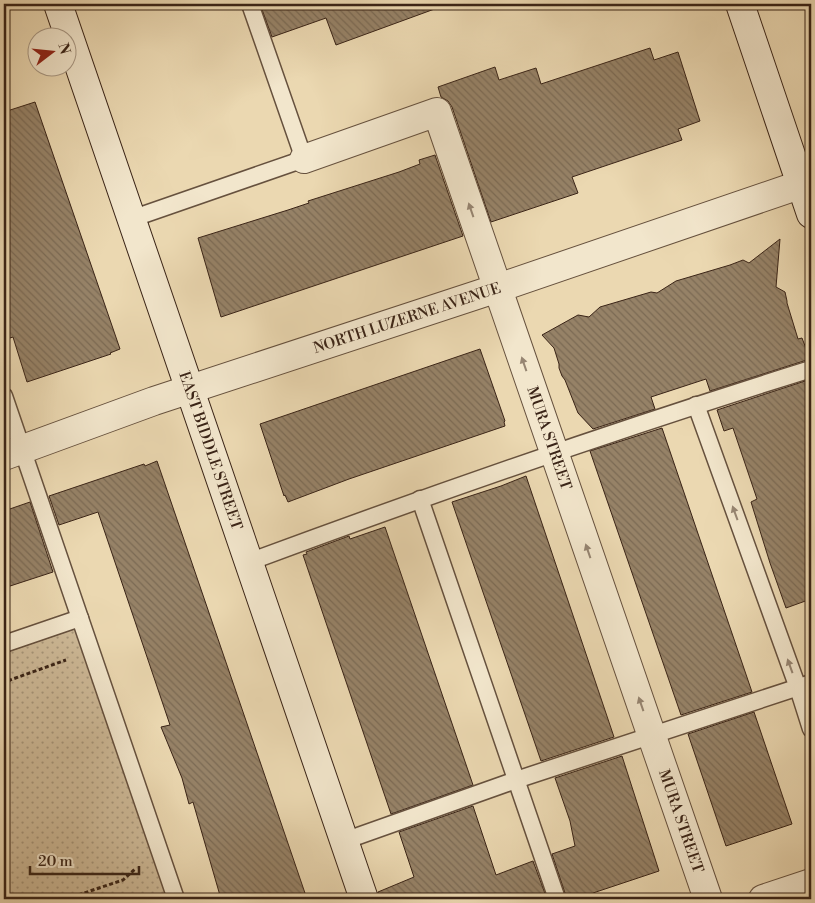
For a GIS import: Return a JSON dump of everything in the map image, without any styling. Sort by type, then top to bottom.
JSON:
[{"type":"street","name":"EAST BIDDLE STREET","points":[[58,4],[364,899]]},
{"type":"street","points":[[740,4],[806,183],[811,214]]},
{"type":"street","name":"MURA STREET","points":[[304,159],[437,112],[708,899]]},
{"type":"street","name":"NORTH LUZERNE AVENUE","points":[[13,453],[146,404],[498,288],[806,183]]},
{"type":"street","points":[[763,899],[811,883]]},
{"type":"lane","points":[[131,219],[304,159],[250,4]]},
{"type":"lane","points":[[249,562],[420,499],[811,369]]},
{"type":"lane","points":[[4,396],[13,453],[80,618],[176,899]]},
{"type":"lane","points":[[696,406],[805,686],[811,729]]},
{"type":"lane","points":[[420,499],[557,899]]},
{"type":"lane","points":[[4,644],[80,618]]},
{"type":"lane","points":[[344,841],[516,780],[805,686]]},
{"type":"path","points":[[4,686],[10,680],[66,660]]},
{"type":"path","points":[[66,899],[123,880],[136,868],[170,880]]},
{"type":"shaded area","points":[[77,628],[167,896],[158,899],[4,899],[4,653]]},
{"type":"building","points":[[260,4],[439,4],[440,7],[336,45],[326,18],[272,37]]},
{"type":"building","points":[[650,48],[654,60],[678,52],[700,121],[678,129],[682,140],[572,177],[578,193],[491,222],[452,107],[448,101],[441,97],[438,87],[495,67],[499,80],[536,68],[541,84]]},
{"type":"building","points":[[35,102],[120,349],[111,354],[27,382],[13,337],[10,338],[4,320],[4,112]]},
{"type":"building","points":[[435,155],[463,236],[221,317],[198,238],[399,172],[420,164],[419,160]]},
{"type":"building","points":[[780,239],[776,287],[785,292],[798,339],[802,338],[810,359],[710,391],[706,379],[651,397],[655,409],[593,429],[578,413],[559,368],[554,348],[542,335],[578,315],[589,317],[600,307],[651,292],[657,293],[676,281],[743,260],[749,263]]},
{"type":"building","points":[[480,349],[505,421],[505,426],[349,479],[288,502],[284,496],[260,424]]},
{"type":"building","points":[[811,379],[811,599],[786,608],[751,502],[757,499],[733,428],[724,431],[717,410]]},
{"type":"building","points":[[662,428],[752,692],[681,715],[590,451]]},
{"type":"building","points":[[157,461],[307,899],[221,899],[193,802],[189,804],[182,778],[161,727],[170,725],[98,512],[59,525],[49,496]]},
{"type":"building","points":[[526,476],[614,737],[541,761],[452,502]]},
{"type":"building","points":[[30,502],[53,572],[4,588],[4,511]]},
{"type":"building","points":[[385,527],[473,785],[391,814],[303,555],[307,554],[306,552],[349,536],[350,539]]},
{"type":"building","points":[[754,712],[792,824],[726,846],[688,734]]},
{"type":"building","points":[[622,756],[659,871],[593,893],[595,899],[567,899],[552,854],[575,846],[570,821],[555,778]]},
{"type":"building","points":[[473,806],[496,875],[533,861],[547,899],[379,899],[378,892],[414,877],[399,832]]}]
